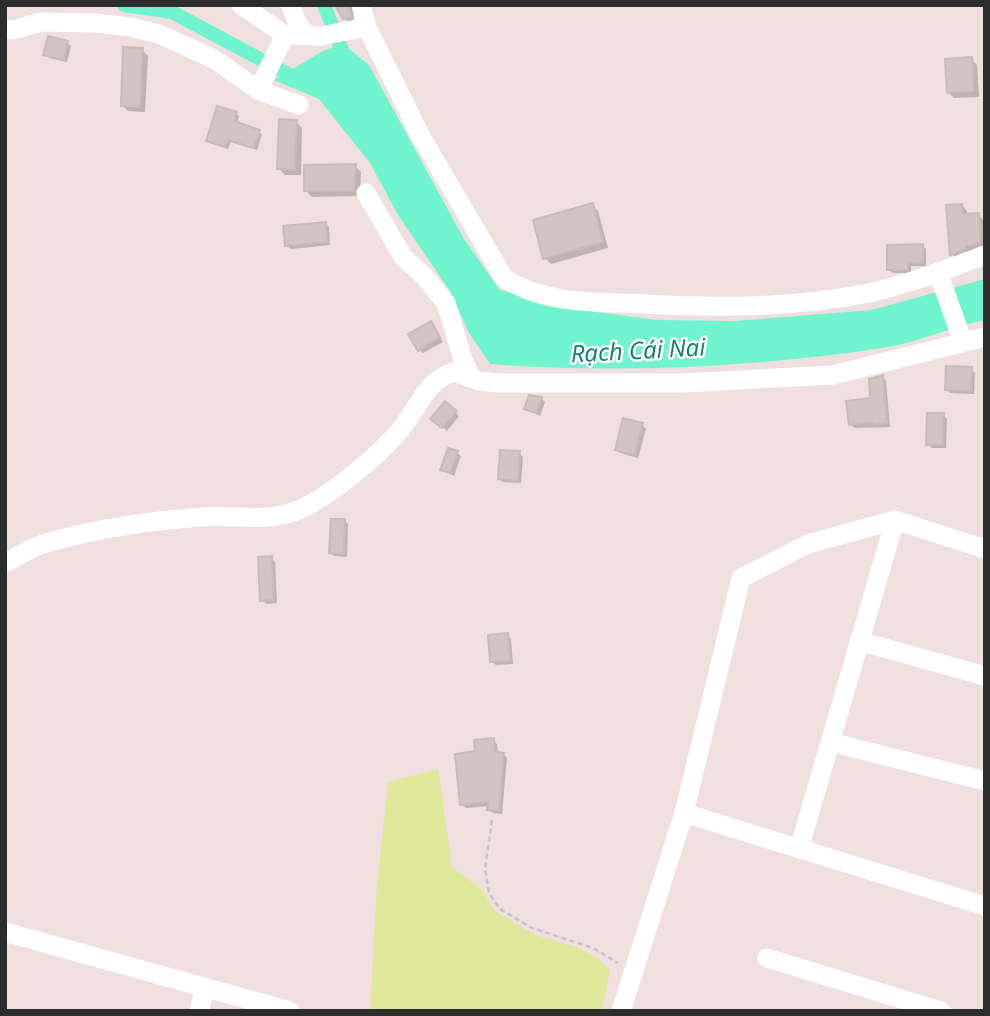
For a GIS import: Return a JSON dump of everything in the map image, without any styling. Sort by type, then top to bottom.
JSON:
[{"type":"street","points":[[241,5],[283,40],[367,27]]},
{"type":"street","points":[[291,5],[300,27],[307,35],[317,36]]},
{"type":"street","points":[[361,5],[367,27],[450,190],[504,278],[518,287],[580,302],[734,307],[839,299],[940,277],[985,255]]},
{"type":"street","points":[[5,29],[13,30],[41,22],[96,23],[159,34],[214,59],[260,87],[299,105]]},
{"type":"street","points":[[260,87],[283,40]]},
{"type":"street","points":[[366,194],[403,257],[424,276],[446,303],[464,361],[480,382],[684,383],[833,375],[961,337],[985,337]]},
{"type":"street","points":[[940,277],[961,337]]},
{"type":"street","points":[[5,563],[40,545],[117,528],[202,517],[251,520],[274,518],[301,509],[327,495],[381,450],[404,425],[435,381],[444,374],[454,372],[464,361]]},
{"type":"street","points":[[799,849],[895,520]]},
{"type":"street","points":[[621,1011],[684,813],[741,578],[808,544],[895,520],[985,549]]},
{"type":"street","points":[[859,641],[985,676]]},
{"type":"street","points":[[830,742],[985,781]]},
{"type":"street","points":[[684,813],[985,906]]},
{"type":"street","points":[[5,932],[290,1011]]},
{"type":"street","points":[[767,958],[941,1011]]},
{"type":"street","points":[[199,1011],[205,987]]},
{"type":"path","points":[[492,820],[485,870],[489,893],[500,909],[531,928],[593,948],[612,961],[634,969]]},
{"type":"shaded area","points":[[438,769],[452,867],[482,890],[495,911],[535,935],[576,947],[598,958],[610,969],[602,1011],[370,1010],[377,886],[388,782]]},
{"type":"water","name":"Rạch Cái Nai","points":[[343,44],[369,65],[464,239],[500,290],[565,308],[657,320],[735,321],[871,310],[985,279],[985,320],[895,346],[786,360],[636,368],[490,364],[469,333],[450,291],[398,215],[370,163],[319,99],[274,80],[323,51]]},
{"type":"building","points":[[335,5],[349,5],[352,18],[343,19]]},
{"type":"building","points":[[48,36],[68,41],[64,60],[43,55]]},
{"type":"building","points":[[123,47],[143,48],[140,107],[121,106]]},
{"type":"building","points":[[972,57],[974,91],[947,93],[945,59]]},
{"type":"building","points":[[217,106],[237,112],[234,121],[260,130],[254,148],[228,140],[225,147],[206,141]]},
{"type":"building","points":[[279,119],[297,120],[295,170],[277,169]]},
{"type":"building","points":[[356,164],[354,191],[304,191],[304,165]]},
{"type":"building","points":[[593,203],[603,242],[543,259],[533,220]]},
{"type":"building","points":[[962,204],[963,214],[979,213],[981,243],[966,246],[966,249],[950,255],[946,205]]},
{"type":"building","points":[[326,222],[328,242],[285,246],[283,226]]},
{"type":"building","points":[[923,244],[923,263],[908,263],[908,270],[887,270],[887,245]]},
{"type":"building","points":[[431,321],[440,337],[418,351],[408,334]]},
{"type":"building","points":[[946,366],[972,367],[971,391],[945,390]]},
{"type":"building","points":[[883,375],[887,423],[849,425],[846,401],[870,398],[869,379]]},
{"type":"building","points":[[529,395],[542,397],[536,413],[524,409]]},
{"type":"building","points":[[445,401],[457,411],[442,428],[430,419]]},
{"type":"building","points":[[927,413],[944,413],[943,445],[926,445]]},
{"type":"building","points":[[623,418],[643,423],[635,455],[615,450]]},
{"type":"building","points":[[448,448],[458,451],[450,473],[440,470]]},
{"type":"building","points":[[500,450],[520,451],[518,481],[498,479]]},
{"type":"building","points":[[331,519],[345,519],[344,554],[329,553]]},
{"type":"building","points":[[272,556],[274,600],[260,601],[258,557]]},
{"type":"building","points":[[508,633],[510,661],[490,662],[488,635]]},
{"type":"building","points":[[494,738],[495,752],[504,753],[499,811],[487,810],[488,802],[460,805],[455,754],[475,751],[474,740]]},
{"type":"waterway","points":[[124,5],[172,12],[301,81]]},
{"type":"waterway","points":[[324,5],[347,63]]}]
